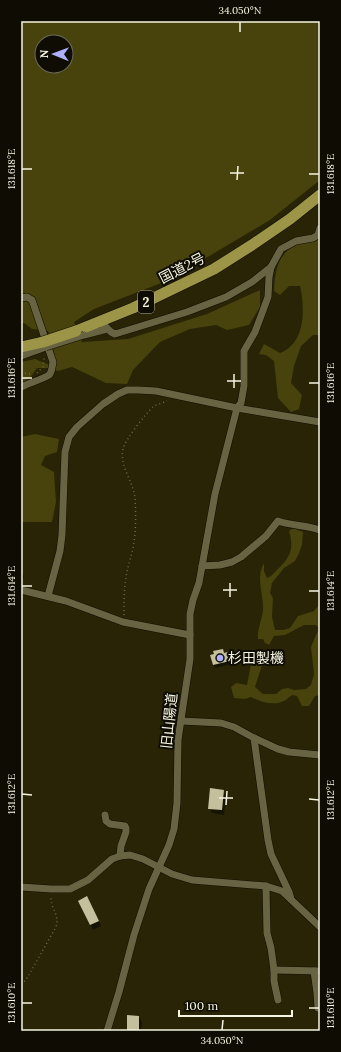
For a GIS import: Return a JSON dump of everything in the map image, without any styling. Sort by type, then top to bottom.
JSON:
[{"type":"highway","name":"国道2号","points":[[21,347],[46,347],[104,325],[182,286],[214,269],[252,245],[290,219],[320,195]]},
{"type":"street","points":[[104,325],[115,334],[187,312],[226,297],[252,282],[271,267],[281,249],[296,241],[313,238],[318,235],[320,228]]},
{"type":"street","name":"旧山陽道","points":[[107,1031],[134,935],[149,889],[169,845],[174,829],[177,803],[178,740],[190,659],[190,614],[202,566],[215,494],[237,408],[241,403],[244,386],[244,351],[255,332],[268,297],[271,267]]},
{"type":"street","points":[[21,298],[27,297],[32,300],[46,347],[53,362],[52,370],[48,375],[21,387]]},
{"type":"street","points":[[21,356],[46,347]]},
{"type":"street","points":[[48,596],[60,551],[65,452],[69,437],[77,427],[103,404],[118,394],[127,390],[156,391],[237,408],[320,422]]},
{"type":"street","points":[[202,566],[220,565],[232,562],[241,557],[266,536],[278,521],[291,525],[309,526],[320,530]]},
{"type":"street","points":[[21,590],[66,601],[123,622],[190,635]]},
{"type":"street","points":[[181,721],[221,723],[234,727],[278,749],[290,752],[320,755]]},
{"type":"street","points":[[254,738],[268,840],[272,854],[291,898]]},
{"type":"street","points":[[106,815],[106,821],[110,824],[125,826],[126,828],[120,856]]},
{"type":"street","points":[[21,887],[70,889],[88,880],[112,859],[130,855],[143,859],[172,874],[192,880],[266,886],[282,891],[320,927]]},
{"type":"street","points":[[266,886],[267,933],[271,948],[274,981],[278,1000]]},
{"type":"street","points":[[274,970],[317,971],[318,1008]]},
{"type":"path","points":[[21,373],[33,374],[44,367],[43,359],[46,347]]},
{"type":"path","points":[[123,622],[126,578],[133,550],[135,531],[135,498],[132,483],[124,464],[122,453],[123,447],[150,410],[155,406],[174,398],[175,396]]},
{"type":"path","points":[[21,984],[26,980],[56,927],[58,920],[52,904],[51,889]]},
{"type":"shaded area","points":[[21,21],[320,21],[320,180],[270,220],[169,280],[94,309],[74,322],[82,342],[128,339],[207,314],[260,290],[260,307],[249,325],[227,330],[216,325],[190,329],[160,342],[133,370],[127,384],[106,383],[72,367],[58,371],[48,368],[37,368],[30,378],[21,384],[21,362],[35,359],[47,364],[55,363],[54,352],[48,331],[32,329],[24,323],[21,323]]},
{"type":"shaded area","points":[[320,239],[320,335],[313,335],[301,346],[294,366],[291,383],[302,395],[299,409],[291,412],[278,398],[274,361],[266,355],[259,354],[264,344],[280,353],[289,348],[295,341],[302,324],[303,314],[300,286],[289,286],[280,295],[274,291],[275,277],[279,263],[286,252],[299,244]]},
{"type":"shaded area","points":[[35,434],[59,439],[57,452],[45,456],[41,465],[54,472],[56,502],[52,522],[21,522],[21,437]]},
{"type":"shaded area","points":[[293,528],[303,532],[302,545],[295,561],[284,568],[272,583],[270,593],[273,598],[272,617],[275,630],[283,630],[290,628],[298,616],[314,611],[320,604],[320,695],[315,696],[309,706],[302,706],[297,696],[292,695],[285,700],[276,703],[263,702],[251,697],[245,699],[234,698],[231,687],[236,683],[247,685],[251,664],[256,661],[262,665],[255,687],[263,694],[276,694],[282,689],[288,688],[294,690],[306,689],[311,685],[314,674],[311,647],[319,628],[316,625],[304,625],[285,635],[274,636],[269,645],[265,643],[263,639],[258,639],[263,610],[260,581],[261,569],[264,563],[264,571],[267,578],[271,576],[285,561],[291,546],[289,531]]},
{"type":"building","name":"杉田製機","points":[[223,649],[224,653],[228,652],[230,661],[213,665],[210,655],[214,654],[213,651]]},
{"type":"building","points":[[210,788],[224,790],[222,810],[208,809]]},
{"type":"building","points":[[87,896],[99,921],[90,925],[78,901]]},
{"type":"building","points":[[127,1015],[139,1016],[139,1031],[127,1031]]},
{"type":"place","name":"杉田製機","points":[[220,658]]}]
